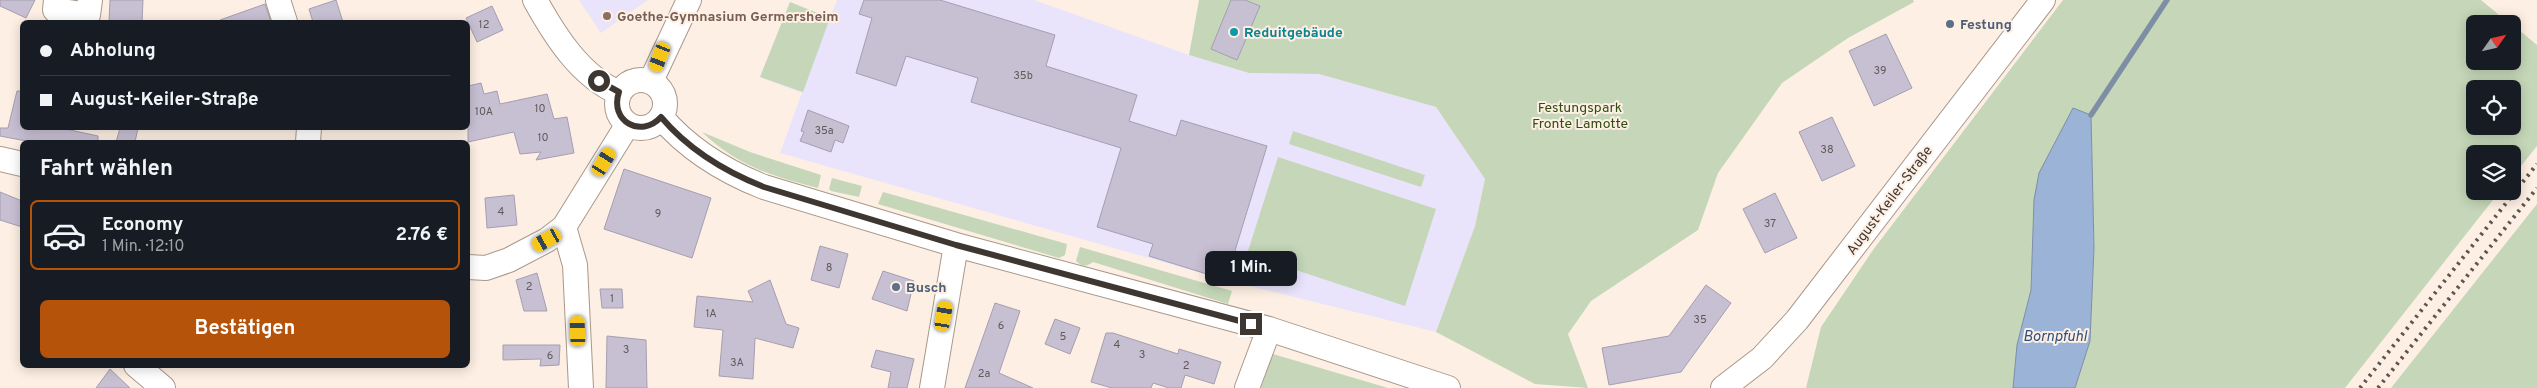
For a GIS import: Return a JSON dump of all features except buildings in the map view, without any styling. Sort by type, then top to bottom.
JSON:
[{"type":"street","points":[[56,0],[55,10],[88,15],[90,0]]},
{"type":"street","points":[[278,0],[284,20]]},
{"type":"street","points":[[535,0],[563,44],[580,65],[599,81],[619,92]]},
{"type":"street","points":[[651,81],[689,0]]},
{"type":"street","name":"August-Keiler-Straße","points":[[1723,388],[1762,358],[1796,320],[2043,0]]},
{"type":"street","points":[[644,79],[651,81],[662,90],[664,97],[664,111],[661,117],[656,123],[642,128],[628,124],[619,114],[617,99],[619,92],[630,82],[644,79]]},
{"type":"street","points":[[661,117],[670,128],[711,160],[744,179],[773,190],[956,245],[1269,329],[1448,388]]},
{"type":"street","points":[[470,267],[486,268],[509,260],[547,240],[564,227],[628,124]]},
{"type":"street","points":[[0,159],[20,164]]},
{"type":"street","points":[[564,227],[575,265],[581,388]]},
{"type":"street","points":[[932,388],[956,245]]},
{"type":"street","points":[[1247,388],[1269,329]]},
{"type":"street","points":[[140,368],[163,388]]},
{"type":"shaded area","name":"Goethe-Gymnasium Germersheim","points":[[579,0],[648,0],[601,33]]},
{"type":"shaded area","points":[[837,0],[1034,0],[1189,55],[1249,73],[1319,74],[1436,107],[1485,179],[1475,226],[1436,332],[1226,280],[780,153],[802,93],[760,77],[790,2],[830,18]]},
{"type":"green space","name":"Festungspark Fronte Lamotte","points":[[1199,0],[1913,0],[1914,2],[1848,38],[1782,83],[1718,173],[1698,230],[1591,301],[1568,334],[1588,388],[1535,384],[1436,332],[1475,226],[1485,179],[1436,107],[1319,74],[1249,73],[1189,55]]},
{"type":"green space","points":[[2063,0],[2481,0],[2499,15],[2466,15],[2466,70],[2521,70],[2521,32],[2537,45],[2537,146],[2521,166],[2521,145],[2466,145],[2466,200],[2493,200],[2345,388],[2075,388],[2090,341],[2094,248],[2091,116],[2034,200],[2031,290],[2017,345],[2013,388],[1806,388],[1821,327],[1873,250]]},
{"type":"green space","points":[[790,2],[830,18],[803,92],[760,77]]},
{"type":"green space","points":[[1293,131],[1425,175],[1421,187],[1289,144]]},
{"type":"green space","points":[[702,132],[750,152],[821,175],[818,188],[785,179],[756,168],[715,144]]},
{"type":"green space","points":[[1278,157],[1436,209],[1405,306],[1247,254]]},
{"type":"green space","points":[[832,178],[862,186],[859,197],[831,191],[829,189]]},
{"type":"green space","points":[[883,192],[1067,244],[1065,255],[1059,258],[878,204]]},
{"type":"green space","points":[[2537,204],[2537,388],[2391,388]]},
{"type":"green space","points":[[1080,247],[1232,291],[1228,304],[1093,262],[1082,265],[1076,261]]},
{"type":"green space","points":[[1273,354],[1388,388],[1261,388]]},
{"type":"water","name":"Bornpfuhl","points":[[2073,108],[2091,115],[2094,248],[2090,341],[2075,388],[2013,388],[2017,345],[2031,290],[2034,200],[2039,173]]},
{"type":"waterway","name":"Bornpfuhl","points":[[2091,115],[2167,0]]},
{"type":"railway","points":[[2360,388],[2537,164]]},
{"type":"railway","points":[[2378,388],[2537,188]]},
{"type":"place","name":"Goethe-Gymnasium Germersheim","points":[[607,16]]},
{"type":"place","name":"Festung","points":[[1950,24]]},
{"type":"place","name":"Reduitgebäude","points":[[1234,32]]},
{"type":"place","name":"Busch","points":[[896,287]]},
{"type":"route","points":[[599,81],[619,92],[617,107],[619,114],[628,124],[642,128],[656,123],[661,117],[670,128],[711,160],[744,179],[764,187],[956,245],[1251,324]]}]
